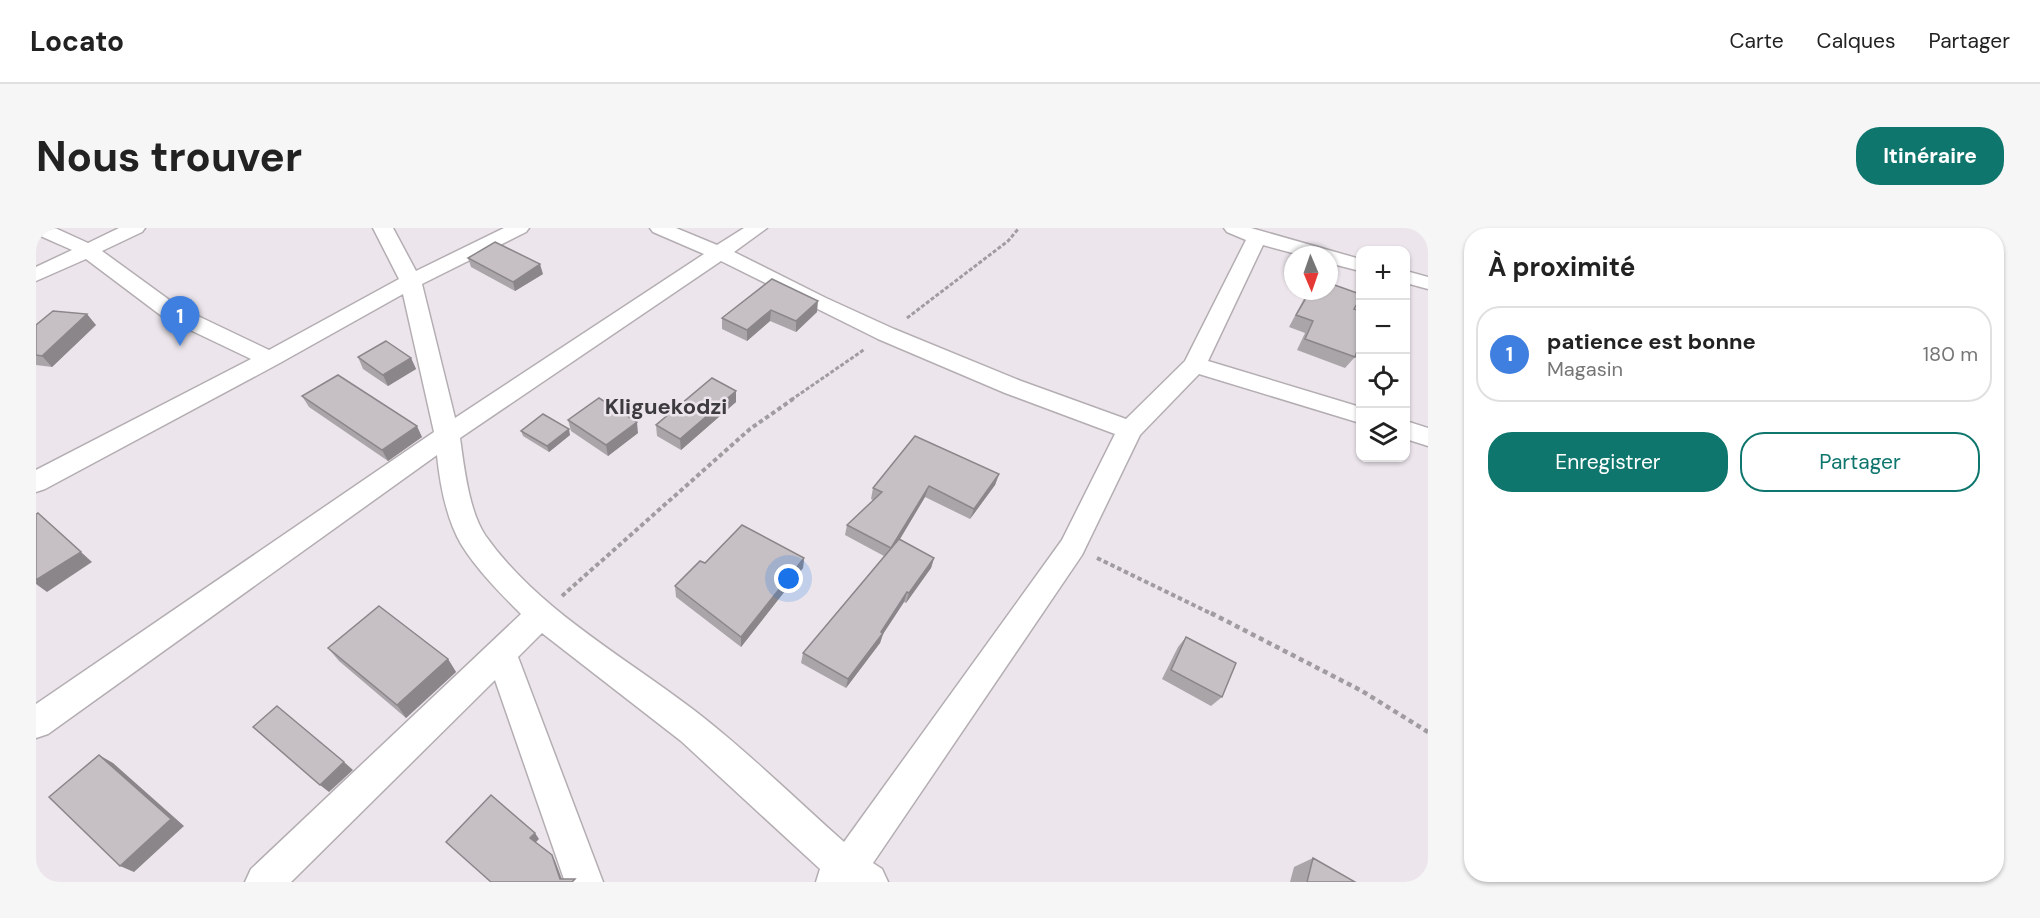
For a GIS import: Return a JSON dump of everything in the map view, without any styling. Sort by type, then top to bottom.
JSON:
[{"type":"street","points":[[39,228],[89,251],[171,312],[270,359]]},
{"type":"street","points":[[36,275],[135,228]]},
{"type":"street","points":[[384,228],[411,281],[447,435],[454,488],[472,538],[501,574],[541,615],[693,730],[849,878],[1072,547],[1130,430],[1195,365],[1246,233],[1292,246]]},
{"type":"street","points":[[36,482],[270,359],[411,281],[519,228]]},
{"type":"street","points":[[660,228],[746,265],[818,303],[886,334],[1013,387],[1130,430]]},
{"type":"street","points":[[36,723],[447,435],[757,228]]},
{"type":"street","points":[[1338,259],[1356,264]]},
{"type":"street","points":[[1410,278],[1428,283]]},
{"type":"street","points":[[1195,365],[1356,414]]},
{"type":"street","points":[[1410,431],[1428,437]]},
{"type":"street","points":[[264,882],[541,615]]},
{"type":"street","points":[[501,654],[584,882]]},
{"type":"path","points":[[541,615],[750,429],[886,334],[1008,241],[1019,228]]},
{"type":"path","points":[[1072,547],[1203,609],[1362,691],[1428,732]]},
{"type":"building","points":[[495,242],[540,264],[513,282],[468,258]]},
{"type":"building","points":[[772,279],[818,301],[796,321],[771,310],[747,330],[722,318]]},
{"type":"building","points":[[1338,286],[1356,293],[1355,357],[1305,339],[1313,321],[1296,315],[1305,300],[1338,300]]},
{"type":"building","points":[[53,311],[87,314],[42,356],[36,355],[36,325]]},
{"type":"building","points":[[386,341],[411,358],[383,375],[358,357]]},
{"type":"building","points":[[338,375],[417,426],[382,450],[302,396]]},
{"type":"building","points":[[712,378],[736,391],[680,439],[656,425]]},
{"type":"building","points":[[599,398],[637,422],[606,445],[568,420]]},
{"type":"building","points":[[543,414],[569,429],[547,446],[521,431]]},
{"type":"building","points":[[915,436],[999,474],[974,509],[929,486],[891,548],[847,525],[882,492],[873,488]]},
{"type":"building","points":[[38,513],[81,552],[36,580],[36,514]]},
{"type":"building","points":[[742,525],[804,558],[741,637],[675,586],[700,561],[705,563]]},
{"type":"building","points":[[899,539],[934,558],[909,593],[907,592],[881,632],[883,633],[848,679],[803,653]]},
{"type":"building","points":[[379,606],[448,659],[397,705],[328,648]]},
{"type":"building","points":[[1186,637],[1236,663],[1222,697],[1171,670]]},
{"type":"building","points":[[277,706],[344,762],[320,785],[253,727]]},
{"type":"building","points":[[99,755],[171,819],[120,866],[49,797]]},
{"type":"building","points":[[491,795],[535,833],[530,838],[552,855],[560,879],[575,879],[572,882],[491,882],[446,842]]},
{"type":"building","points":[[1313,858],[1355,882],[1307,882]]},
{"type":"place","name":"patience est bonne","points":[[180,346]]},
{"type":"district","name":"Kliguekodzi","points":[[666,406]]}]
